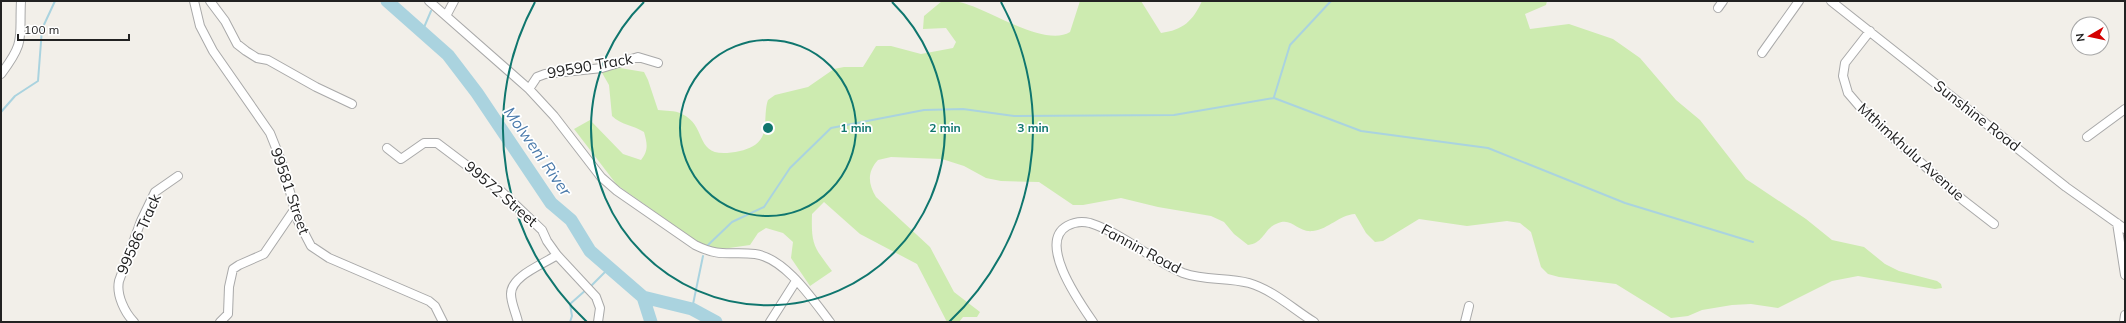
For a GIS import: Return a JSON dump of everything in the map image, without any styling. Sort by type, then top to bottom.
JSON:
[{"type":"street","points":[[1,74],[15,56],[19,44],[22,28],[21,1]]},
{"type":"street","name":"99581 Street","points":[[194,1],[200,26],[213,51],[270,133],[282,163],[294,210],[304,236],[311,246],[360,272],[429,300],[435,306],[443,322]]},
{"type":"street","points":[[210,1],[225,21],[237,44],[246,51],[257,58],[268,60],[352,104]]},
{"type":"street","points":[[429,1],[528,89],[554,116],[601,177],[618,191],[695,245],[709,252],[722,254],[757,254],[773,261],[796,281],[830,322]]},
{"type":"street","points":[[446,16],[454,1]]},
{"type":"street","points":[[1718,8],[1723,1]]},
{"type":"street","points":[[1762,53],[1799,1]]},
{"type":"street","name":"Sunshine Road","points":[[1832,1],[2066,187],[2125,229]]},
{"type":"street","name":"Mthimkhulu Avenue","points":[[1870,31],[1845,63],[1843,76],[1848,93],[1877,124],[1963,200],[1994,224]]},
{"type":"street","name":"99590 Track","points":[[528,89],[537,77],[551,73],[602,68],[638,57],[658,63]]},
{"type":"street","points":[[2087,137],[2125,109]]},
{"type":"street","name":"99572 Street","points":[[387,148],[401,160],[424,143],[434,142],[441,144],[513,202],[542,230],[547,241],[557,255],[596,297],[600,308],[598,322]]},
{"type":"street","name":"99586 Track","points":[[134,322],[124,308],[118,290],[119,281],[141,221],[155,192],[178,176]]},
{"type":"street","points":[[220,322],[226,318],[228,314],[229,283],[233,269],[238,264],[264,254],[294,210]]},
{"type":"street","name":"Fannin Road","points":[[1092,322],[1075,294],[1056,255],[1056,241],[1059,234],[1064,228],[1080,222],[1099,226],[1163,263],[1187,274],[1254,285],[1314,322]]},
{"type":"street","points":[[2116,223],[2125,275]]},
{"type":"street","points":[[518,322],[511,297],[513,284],[520,276],[557,255]]},
{"type":"street","points":[[770,322],[796,281]]},
{"type":"street","points":[[1465,322],[1470,306]]},
{"type":"street","points":[[2124,322],[2125,315]]},
{"type":"green space","points":[[942,1],[962,3],[1034,32],[1047,35],[1060,35],[1070,32],[1080,1],[1141,1],[1161,33],[1169,32],[1181,27],[1191,19],[1202,1],[1547,1],[1546,5],[1525,14],[1530,29],[1569,24],[1613,39],[1640,58],[1676,100],[1700,120],[1746,179],[1806,219],[1832,240],[1864,247],[1885,264],[1899,271],[1937,281],[1941,284],[1942,288],[1935,289],[1858,276],[1832,281],[1778,308],[1751,304],[1732,305],[1702,310],[1688,316],[1671,318],[1616,284],[1559,277],[1548,274],[1541,267],[1531,232],[1520,223],[1507,221],[1467,226],[1419,219],[1383,241],[1375,242],[1366,233],[1355,214],[1344,217],[1324,228],[1313,231],[1302,230],[1291,223],[1282,222],[1272,226],[1257,242],[1248,245],[1234,234],[1224,222],[1211,216],[1158,207],[1121,198],[1083,205],[1073,205],[1039,182],[1001,181],[986,178],[964,166],[942,159],[891,157],[878,160],[870,174],[871,187],[876,197],[930,247],[954,292],[980,312],[977,317],[963,317],[959,322],[947,322],[917,264],[860,234],[824,202],[812,214],[812,233],[817,251],[832,271],[810,286],[791,258],[793,242],[783,233],[766,228],[758,233],[750,245],[722,249],[704,246],[617,185],[574,129],[590,120],[623,154],[641,160],[647,146],[644,132],[619,121],[612,116],[609,85],[601,71],[620,68],[644,72],[658,110],[676,112],[691,120],[707,148],[714,152],[725,153],[747,149],[756,144],[764,134],[768,100],[775,95],[808,87],[834,69],[844,67],[863,67],[876,46],[891,46],[921,54],[953,48],[956,42],[946,28],[923,29],[924,16]]},
{"type":"waterway","points":[[1,112],[15,96],[38,81],[42,29],[55,1]]},
{"type":"waterway","name":"Molweni River","points":[[387,1],[448,55],[477,93],[551,203],[571,220],[590,251],[643,297],[692,309],[716,322]]},
{"type":"waterway","points":[[1274,97],[1290,45],[1331,1]]},
{"type":"waterway","points":[[422,32],[431,11]]},
{"type":"waterway","points":[[707,246],[732,222],[764,207],[790,168],[831,128],[924,110],[963,109],[1014,116],[1174,115],[1274,98],[1361,131],[1488,148],[1625,203],[1753,242]]},
{"type":"waterway","points":[[692,309],[703,256]]},
{"type":"waterway","points":[[590,287],[609,268]]},
{"type":"waterway","points":[[570,322],[572,316],[570,304],[587,289]]},
{"type":"waterway","points":[[643,297],[651,322]]}]
